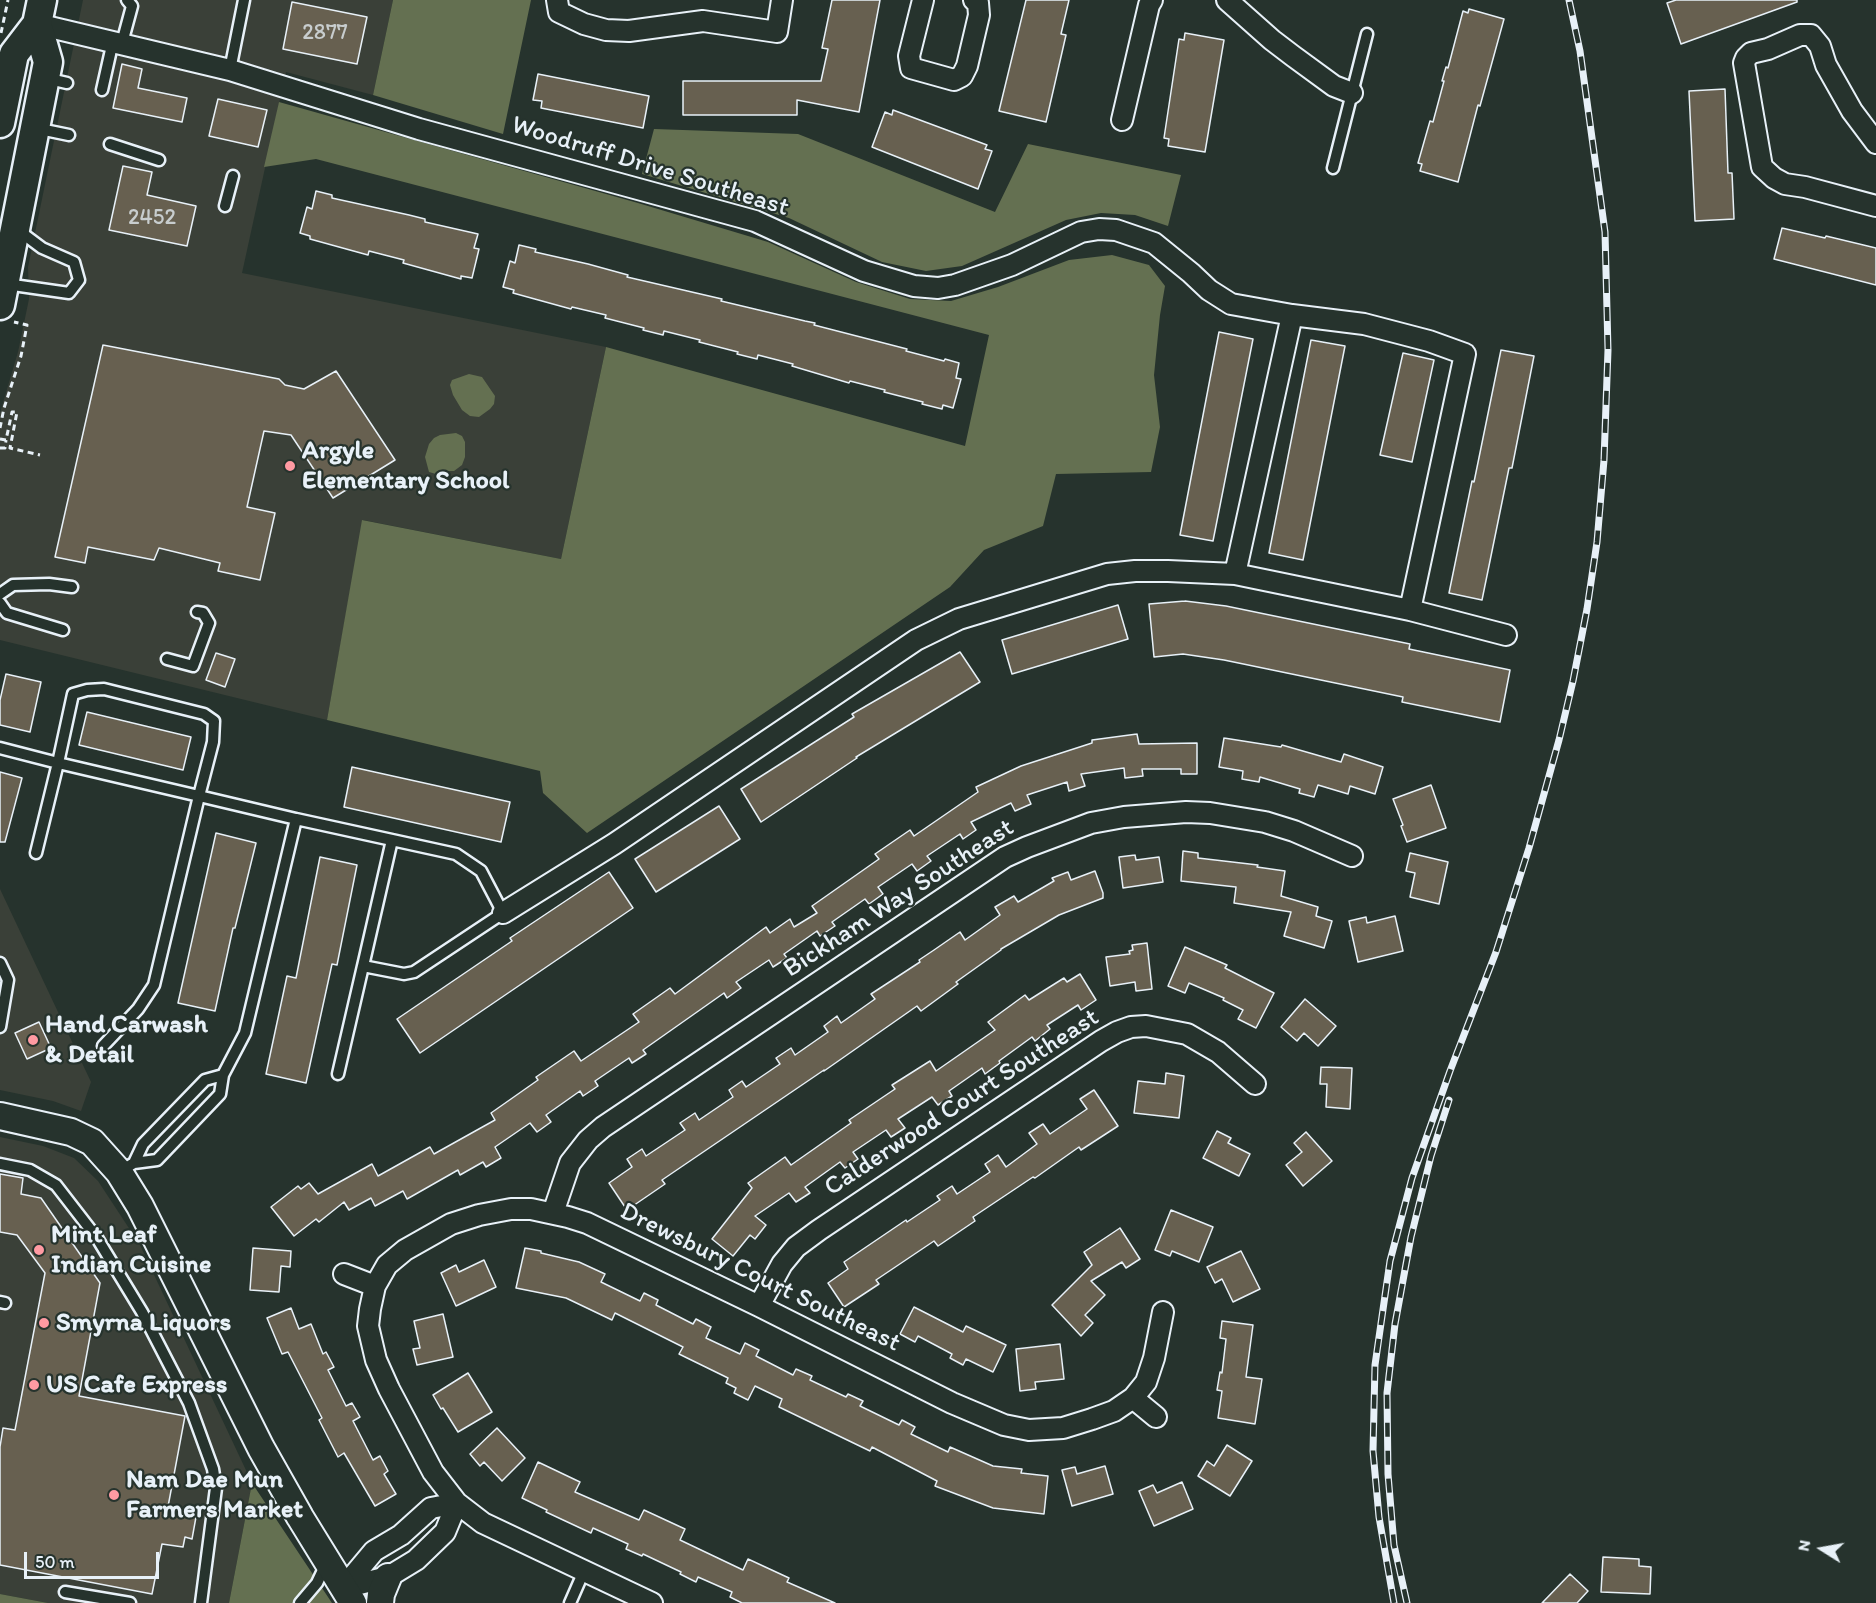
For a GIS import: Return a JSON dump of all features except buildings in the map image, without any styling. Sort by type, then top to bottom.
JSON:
[{"type":"main road","points":[[1,290],[35,128],[56,81],[48,62],[40,12]]},
{"type":"main road","points":[[0,123],[14,54],[40,12]]},
{"type":"street","points":[[557,0],[559,12],[578,22],[606,30],[629,31],[703,21],[777,32],[782,0]]},
{"type":"street","points":[[923,0],[909,56],[911,68],[954,80],[962,76],[969,56],[979,15],[978,3],[974,0]]},
{"type":"street","points":[[1122,120],[1152,0]]},
{"type":"street","points":[[1227,0],[1293,56],[1334,86],[1352,93]]},
{"type":"street","name":"Woodruff Drive Southeast","points":[[40,12],[117,42],[230,70],[419,129],[755,221],[864,271],[914,286],[938,288],[955,285],[1012,265],[1081,232],[1099,229],[1116,230],[1154,243],[1209,290],[1231,304],[1292,315],[1364,324],[1429,341],[1466,354],[1410,610]]},
{"type":"street","points":[[1876,143],[1852,111],[1826,65],[1820,46],[1811,35],[1800,35],[1768,49],[1751,53],[1746,58],[1744,63],[1762,167],[1785,184],[1876,206]]},
{"type":"street","points":[[1235,574],[1292,315]]},
{"type":"street","points":[[503,913],[614,844],[937,628],[959,619],[1107,574],[1168,571],[1235,574],[1410,610],[1506,635]]},
{"type":"street","name":"Bickham Way Southeast","points":[[553,1213],[570,1163],[588,1140],[603,1127],[1005,857],[1027,846],[1092,823],[1124,816],[1186,812],[1221,814],[1265,822],[1294,831],[1352,856]]},
{"type":"street","name":"Calderwood Court Southeast","points":[[759,1306],[782,1264],[796,1247],[1117,1032],[1131,1027],[1146,1026],[1187,1034],[1218,1052],[1255,1083]]},
{"type":"street","points":[[0,1116],[71,1132],[92,1142],[126,1168],[140,1206],[261,1448],[348,1595]]},
{"type":"street","name":"Drewsbury Court Southeast","points":[[652,1603],[483,1523],[457,1503],[434,1472],[389,1389],[376,1360],[368,1326],[375,1286],[387,1266],[405,1250],[451,1224],[479,1215],[511,1209],[531,1209],[553,1213],[586,1223],[759,1306],[952,1403],[1004,1425],[1029,1430],[1063,1428],[1114,1412],[1132,1398],[1146,1382],[1154,1358],[1163,1312]]},
{"type":"street","points":[[344,1274],[375,1286]]},
{"type":"street","points":[[1132,1398],[1156,1417]]},
{"type":"street","points":[[348,1595],[374,1551],[401,1535],[431,1509],[457,1503]]},
{"type":"street","points":[[348,1595],[416,1560],[445,1532],[457,1503]]},
{"type":"street","points":[[380,1603],[388,1576]]},
{"type":"lane","points":[[102,90],[117,42],[132,6],[127,0]]},
{"type":"lane","points":[[230,70],[244,0]]},
{"type":"lane","points":[[1333,168],[1367,34]]},
{"type":"lane","points":[[35,128],[69,135]]},
{"type":"lane","points":[[110,144],[159,160]]},
{"type":"lane","points":[[225,206],[233,176]]},
{"type":"lane","points":[[1,290],[69,293],[79,280],[74,262],[42,248],[26,236],[16,222]]},
{"type":"lane","points":[[0,594],[13,585],[50,584],[72,587]]},
{"type":"lane","points":[[0,603],[7,612],[63,630]]},
{"type":"lane","points":[[167,659],[194,666],[209,622],[203,613],[197,612]]},
{"type":"lane","points":[[36,853],[73,694],[104,689],[204,714],[214,721],[213,742],[154,985],[138,1009],[103,1046]]},
{"type":"lane","points":[[0,748],[296,819],[456,854],[481,871],[503,913],[414,972],[404,974],[363,966]]},
{"type":"lane","points":[[126,1168],[157,1160],[220,1094],[223,1075],[245,1033],[296,819]]},
{"type":"lane","points":[[338,1074],[392,840]]},
{"type":"lane","points":[[0,963],[8,980],[0,1028]]},
{"type":"lane","points":[[126,1168],[143,1143],[205,1080],[223,1075]]},
{"type":"lane","points":[[0,1164],[30,1170],[56,1185],[91,1229],[142,1312],[189,1403],[213,1469],[216,1488],[201,1603]]},
{"type":"lane","points":[[300,1603],[316,1583],[327,1562]]},
{"type":"lane","points":[[570,1603],[584,1571]]},
{"type":"lane","points":[[64,1592],[130,1603]]},
{"type":"path","points":[[0,35],[8,0]]},
{"type":"path","points":[[0,428],[21,356],[27,325]]},
{"type":"path","points":[[0,448],[5,448],[12,412],[17,412],[10,448],[40,455]]},
{"type":"path","points":[[0,439],[6,440]]},
{"type":"shaded area","name":"Argyle Elementary School","points":[[83,0],[393,0],[373,95],[286,72],[242,273],[606,347],[561,559],[363,520],[327,720],[0,640],[0,413],[18,352],[29,299],[28,267]]},
{"type":"shaded area","points":[[0,889],[91,1082],[81,1111],[53,1101],[0,1090]]},
{"type":"shaded area","points":[[0,1137],[43,1146],[74,1158],[98,1181],[140,1245],[252,1483],[229,1603],[48,1603],[0,1594]]},
{"type":"green space","points":[[393,0],[531,0],[503,134],[373,95]]},
{"type":"green space","points":[[279,102],[768,242],[856,282],[910,299],[951,301],[998,287],[1069,260],[1112,255],[1149,265],[1165,286],[1154,375],[1160,427],[1151,472],[1056,474],[1043,526],[984,550],[950,587],[587,833],[543,793],[540,771],[327,720],[362,520],[561,559],[606,347],[965,446],[989,335],[316,159],[264,167]]},
{"type":"green space","points":[[654,129],[798,134],[995,212],[1028,144],[1181,175],[1168,226],[1135,215],[1101,213],[1066,220],[962,266],[926,271],[882,262],[789,218],[642,174]]},
{"type":"green space","points":[[469,374],[482,377],[495,396],[494,404],[479,417],[470,416],[462,410],[450,385],[452,380]]},
{"type":"green space","points":[[456,433],[462,436],[465,442],[465,457],[462,465],[454,471],[436,474],[429,472],[425,457],[429,444],[440,435]]},
{"type":"green space","points":[[252,1483],[332,1603],[229,1603]]},
{"type":"green space","points":[[0,1594],[48,1603],[0,1603]]},
{"type":"railway","points":[[1394,1603],[1379,1517],[1373,1451],[1375,1365],[1390,1261],[1412,1178],[1496,952],[1529,848],[1573,681],[1597,542],[1604,460],[1608,350],[1605,232],[1580,51],[1569,0]]},
{"type":"railway","points":[[1407,1603],[1394,1545],[1388,1474],[1387,1393],[1395,1324],[1411,1237],[1431,1156],[1449,1100]]},
{"type":"place","name":"Argyle Elementary School","points":[[290,466]]},
{"type":"place","name":"Hand Carwash & Detail","points":[[33,1040]]},
{"type":"place","name":"Mint Leaf Indian Cuisine","points":[[39,1250]]},
{"type":"place","name":"Smyrna Liquors","points":[[44,1323]]},
{"type":"place","name":"US Cafe Express","points":[[34,1385]]},
{"type":"place","name":"Nam Dae Mun Farmers Market","points":[[114,1495]]}]
